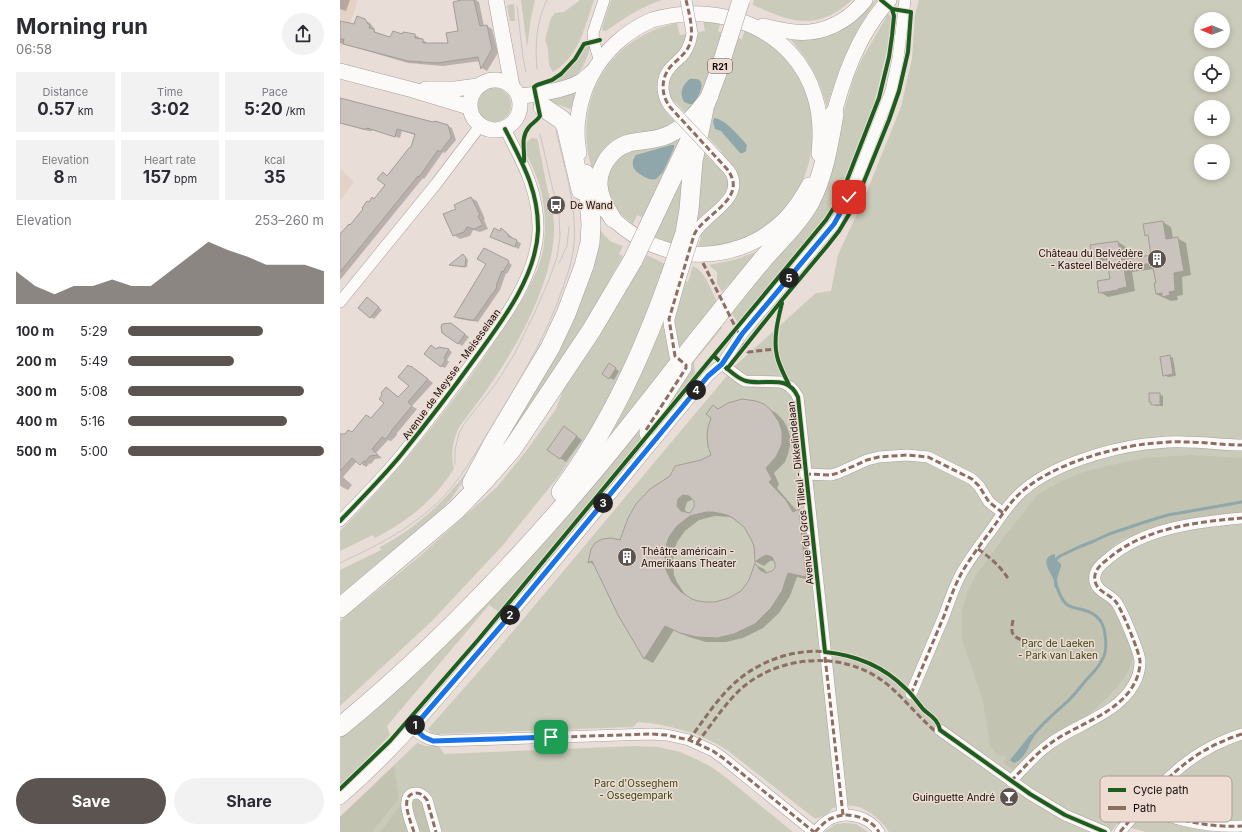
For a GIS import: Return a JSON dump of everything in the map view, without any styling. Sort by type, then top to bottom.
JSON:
[{"type":"highway","points":[[340,608],[456,510],[512,449],[591,331],[633,260],[707,102]]},
{"type":"highway","points":[[398,676],[504,563],[556,498],[580,465],[604,425],[633,371],[675,278],[689,234],[689,210],[694,154],[707,102]]},
{"type":"highway","points":[[543,107],[562,120],[566,126],[583,204],[585,225],[584,244],[574,293]]},
{"type":"highway","points":[[340,727],[424,654],[472,607],[595,469],[764,259],[792,227],[810,202],[822,172],[834,114]]},
{"type":"highway","points":[[456,510],[495,440],[542,363],[558,332],[574,293],[584,266],[590,243],[591,219],[585,174]]},
{"type":"highway","points":[[764,259],[778,236],[784,220]]},
{"type":"main road","points":[[478,86],[470,99],[469,107],[471,115],[475,121],[487,130],[494,131],[505,129],[513,123],[520,111],[520,103],[515,91],[496,0]]},
{"type":"main road","name":"R21","points":[[707,102],[741,0]]},
{"type":"main road","points":[[756,25],[794,32],[814,32],[831,27],[847,18],[865,0]]},
{"type":"main road","points":[[597,66],[584,94],[578,121],[578,148],[585,174],[591,189],[600,203],[614,219],[630,233],[649,244],[662,249],[699,255],[730,251],[745,246],[772,230],[794,210],[802,198],[824,149],[844,78],[867,30],[888,0]]},
{"type":"main road","points":[[413,90],[455,89],[478,86],[488,80],[494,80],[506,82],[515,91],[528,96],[545,92],[581,82],[597,66],[612,47],[638,27],[662,16],[681,12],[700,10],[719,12],[738,17],[756,25],[772,35],[799,62],[808,79],[820,115],[821,134],[819,154],[814,172]]},
{"type":"main road","points":[[340,71],[413,90],[469,107]]},
{"type":"main road","points":[[614,219],[604,202],[599,184],[602,170],[609,156],[624,145],[633,142],[659,139],[678,130],[707,102]]},
{"type":"main road","points":[[517,118],[531,110],[543,107],[554,107],[572,116],[578,121]]},
{"type":"street","points":[[597,66],[593,32],[604,0]]},
{"type":"street","points":[[686,0],[692,33],[690,43],[684,55],[669,68],[664,80],[663,91],[670,107],[731,174],[733,184],[726,203],[689,234]]},
{"type":"street","points":[[340,799],[413,728],[502,625],[708,376],[722,364],[738,339],[829,230],[843,209],[851,193],[891,92],[898,58],[905,0]]},
{"type":"street","points":[[340,302],[436,184],[480,126]]},
{"type":"street","name":"Avenue de Meysse - Meiseselaan","points":[[340,521],[400,456],[462,377],[509,309],[530,269],[535,253],[538,230],[537,209],[534,194],[524,165],[505,129]]},
{"type":"street","points":[[647,437],[645,431],[686,368],[686,365],[675,356],[668,323],[675,278]]},
{"type":"street","name":"Avenue du Gros Tilleul - Dikkelindelaan","points":[[722,364],[745,381],[780,382],[789,385],[798,397],[805,474],[843,815]]},
{"type":"street","points":[[911,694],[960,576],[970,559],[1003,513],[1018,495],[1033,483],[1067,466],[1101,454],[1130,447],[1172,442],[1194,442],[1225,445],[1242,444]]},
{"type":"street","points":[[805,474],[838,473],[867,460],[879,457],[907,455],[928,457],[972,479],[979,486],[989,502],[1003,513]]},
{"type":"street","points":[[1011,781],[1050,743],[1112,707],[1125,697],[1134,684],[1140,667],[1138,651],[1124,617],[1115,602],[1099,589],[1096,584],[1096,572],[1100,566],[1114,553],[1140,538],[1203,522],[1242,518]]},
{"type":"street","points":[[413,728],[429,740],[440,741],[651,734],[678,737],[697,743],[723,758],[814,832],[822,824],[832,818],[843,815],[856,816],[868,821],[879,832]]},
{"type":"street","points":[[940,730],[1030,794],[1065,815],[1105,832]]},
{"type":"street","points":[[1170,776],[1186,762],[1211,746],[1242,734]]},
{"type":"street","points":[[414,832],[406,803],[411,795],[418,793],[425,796],[427,800],[436,832]]},
{"type":"street","points":[[1120,832],[1128,822]]},
{"type":"street","points":[[1189,822],[1204,825],[1242,826]]},
{"type":"shaded area","points":[[340,0],[358,0],[340,52]]},
{"type":"shaded area","points":[[340,169],[354,182],[340,200]]},
{"type":"green space","points":[[521,0],[535,0],[527,47]]},
{"type":"green space","points":[[580,0],[594,0],[584,31],[569,58],[553,72],[549,65],[548,48],[545,40],[551,18],[555,13],[564,12]]},
{"type":"green space","points":[[611,0],[662,0],[640,9],[606,31],[603,31],[602,28]]},
{"type":"green space","points":[[754,0],[852,0],[827,17],[804,21],[780,16],[767,11],[753,5]]},
{"type":"green space","points":[[875,0],[877,0],[859,27],[846,54],[835,80],[827,107],[814,71],[791,40],[817,38],[838,32],[857,19]]},
{"type":"green space","name":"Parc de Laeken - Park van Laken","points":[[919,0],[1242,0],[1242,832],[1146,832],[1117,824],[1111,832],[889,832],[883,824],[869,812],[854,806],[832,808],[824,816],[814,818],[727,750],[706,738],[673,727],[638,722],[633,727],[440,734],[440,736],[433,735],[428,729],[488,661],[736,365],[816,293],[831,291],[838,255],[863,201],[901,107],[912,59],[915,15]]},
{"type":"green space","points":[[514,4],[515,21],[510,21],[507,5]]},
{"type":"green space","points":[[888,14],[892,17],[889,42],[873,108],[835,201],[825,219],[738,323],[732,313],[721,326],[722,328],[694,362],[695,375],[499,612],[489,605],[387,726],[390,735],[340,785],[340,737],[370,711],[767,262],[843,114],[854,77],[862,59]]},
{"type":"green space","points":[[703,20],[721,21],[718,31],[722,33],[701,98],[689,117],[675,102],[666,112],[679,126],[647,138],[594,175],[588,149],[587,124],[591,101],[600,79],[613,59],[630,43],[652,31],[677,23],[680,35],[705,31]]},
{"type":"green space","points":[[745,29],[777,51],[786,60],[801,82],[810,106],[813,132],[810,157],[802,181],[789,203],[772,222],[749,236],[737,241],[698,247],[701,237],[690,234],[700,149],[712,161],[722,152],[704,133],[727,73],[738,38],[742,39]]},
{"type":"green space","points":[[590,45],[590,49],[583,66],[572,80],[565,83],[537,87],[559,76],[570,67],[585,46]]},
{"type":"green space","points":[[491,88],[497,88],[501,89],[508,95],[511,105],[510,112],[504,119],[497,122],[491,122],[487,121],[480,115],[477,108],[477,102],[478,98],[484,91]]},
{"type":"green space","points":[[574,93],[575,97],[573,106],[570,109],[538,99]]},
{"type":"green space","points":[[684,130],[646,219],[637,215],[633,224],[616,210],[604,187],[612,158]]},
{"type":"green space","points":[[532,138],[537,139],[538,142],[553,211],[554,226],[553,246],[548,267],[542,288],[533,309],[523,330],[501,368],[459,427],[453,448],[452,458],[454,469],[438,491],[419,509],[399,524],[375,538],[373,535],[340,551],[340,531],[384,484],[426,435],[484,357],[532,282],[543,250],[545,221],[541,191],[534,170],[524,148],[524,144]]},
{"type":"green space","points":[[682,169],[686,206],[673,244],[655,237],[660,226],[657,224]]},
{"type":"green space","points":[[596,226],[610,241],[623,246],[619,254],[623,256],[597,303],[540,394],[510,438],[507,436]]},
{"type":"green space","points":[[758,251],[733,286],[729,284],[722,292],[717,283],[717,272],[709,265],[734,260]]},
{"type":"green space","points":[[647,255],[667,265],[668,276],[601,415],[558,477],[503,545],[432,621],[340,706],[340,621],[420,556],[497,487],[527,450],[556,409],[568,377],[637,263],[642,265]]},
{"type":"green space","points":[[693,266],[705,277],[718,305],[598,454],[677,278],[688,282]]},
{"type":"green space","points":[[1191,455],[1242,458],[1242,513],[1168,525],[1121,539],[1103,555],[1092,570],[1114,610],[1132,648],[1133,652],[1130,667],[1120,683],[1086,717],[1065,734],[1014,770],[1003,763],[1006,759],[1005,755],[1000,756],[996,754],[990,746],[983,701],[963,642],[962,611],[968,591],[976,575],[1038,495],[1050,487],[1086,471],[1144,458]],"holes":[[[1051,555],[1060,564],[1057,583],[1054,585],[1046,563]]]},
{"type":"green space","points":[[466,473],[468,474],[451,499],[434,518],[340,598],[340,570],[381,550],[380,547],[393,540],[417,523],[448,495]]},
{"type":"green space","name":"Parc d'Osseghem - Ossegempark","points":[[417,743],[425,746],[439,746],[444,754],[636,746],[658,747],[680,752],[713,768],[793,832],[340,832],[340,817]]},
{"type":"green space","points":[[394,766],[399,798],[372,832],[340,832],[340,817]]},
{"type":"green space","points":[[414,799],[422,800],[433,832],[417,832],[410,804]]},
{"type":"green space","points":[[399,807],[402,807],[410,832],[380,832]]},
{"type":"green space","points":[[836,824],[856,824],[868,832],[824,832]]},
{"type":"water","points":[[690,79],[696,79],[701,83],[700,92],[693,104],[684,102],[682,99],[682,89]]},
{"type":"water","points":[[714,118],[723,122],[736,133],[747,145],[746,151],[740,153],[721,131],[715,129],[713,122]]},
{"type":"water","points":[[674,145],[674,148],[663,172],[656,179],[646,178],[635,170],[633,162],[636,155]]},
{"type":"water","points":[[1055,554],[1055,559],[1061,564],[1061,566],[1057,579],[1058,586],[1055,588],[1054,581],[1046,562],[1050,556]]},
{"type":"water","points":[[1032,734],[1034,737],[1025,754],[1014,763],[1010,760]]},
{"type":"building","points":[[461,0],[474,0],[480,26],[487,25],[492,49],[481,69],[478,57],[437,63],[408,61],[343,44],[344,39],[340,39],[340,21],[354,24],[357,16],[365,19],[370,25],[369,28],[374,29],[374,32],[390,37],[393,31],[402,34],[403,32],[415,34],[415,38],[423,39],[423,43],[448,43],[446,33],[458,31],[453,2]]},
{"type":"building","points":[[340,98],[448,125],[451,138],[440,152],[438,150],[419,177],[418,176],[340,272],[340,234],[349,224],[350,225],[363,209],[362,208],[367,201],[369,202],[372,197],[374,199],[385,185],[377,179],[383,172],[387,176],[411,147],[415,134],[397,129],[395,137],[367,128],[363,129],[340,123]]},
{"type":"building","points":[[471,197],[483,225],[474,229],[467,227],[464,232],[453,236],[443,214],[456,209],[454,205]]},
{"type":"building","name":"Château du Belvédère - Kasteel Belvédère","points":[[1163,221],[1166,239],[1178,237],[1184,271],[1174,273],[1175,291],[1169,292],[1170,295],[1162,297],[1162,293],[1156,294],[1154,283],[1156,283],[1152,263],[1124,268],[1127,287],[1099,293],[1097,281],[1110,279],[1106,254],[1092,257],[1090,245],[1118,241],[1122,260],[1151,255],[1148,235],[1145,236],[1143,224]]},
{"type":"building","points":[[494,228],[500,231],[501,228],[508,234],[508,236],[517,240],[515,247],[490,237]]},
{"type":"building","points":[[484,248],[508,260],[509,262],[503,272],[502,271],[493,294],[474,320],[454,317],[486,264],[477,259]]},
{"type":"building","points":[[463,254],[466,258],[465,267],[449,265]]},
{"type":"building","points":[[367,297],[379,307],[370,318],[358,308]]},
{"type":"building","points":[[451,323],[465,334],[458,344],[442,333],[442,324]]},
{"type":"building","points":[[431,345],[436,349],[439,347],[449,349],[444,358],[446,359],[441,367],[424,354]]},
{"type":"building","points":[[1170,355],[1173,374],[1163,376],[1160,357]]},
{"type":"building","points":[[609,363],[616,368],[609,379],[602,374]]},
{"type":"building","points":[[408,365],[428,379],[408,402],[412,406],[389,435],[385,439],[382,437],[372,449],[378,455],[370,456],[360,465],[352,458],[340,471],[340,434],[345,434],[348,430],[352,432],[366,415],[371,418],[384,403],[379,399],[382,395],[381,393],[386,387],[398,397],[409,386],[398,377]]},
{"type":"building","points":[[1149,393],[1160,393],[1160,405],[1151,405],[1151,402],[1149,402]]},
{"type":"building","name":"Théâtre américain - Amerikaans Theater","points":[[742,399],[756,401],[764,404],[771,410],[779,422],[782,431],[782,444],[776,457],[766,468],[772,479],[769,482],[786,500],[793,512],[799,509],[806,577],[788,573],[782,591],[771,608],[755,624],[734,634],[717,638],[697,637],[680,633],[665,626],[644,659],[618,615],[592,561],[588,563],[591,549],[595,543],[602,539],[611,538],[620,540],[628,518],[636,504],[650,489],[670,476],[675,466],[701,460],[711,455],[707,436],[711,418],[706,414],[713,405],[718,409],[728,403]],"holes":[[[683,495],[689,496],[694,501],[694,507],[690,513],[681,511],[677,506],[678,499]],[[706,512],[727,515],[733,518],[744,527],[751,539],[754,546],[755,562],[766,555],[772,557],[775,563],[775,568],[766,573],[760,570],[755,563],[749,580],[741,591],[729,598],[715,602],[698,601],[681,592],[672,582],[666,570],[665,563],[665,550],[667,543],[669,537],[677,526],[690,516]]]},
{"type":"building","points":[[564,426],[577,436],[560,459],[547,450]]},
{"type":"waterway","points":[[1053,562],[1060,556],[1109,534],[1151,520],[1168,515],[1242,502]]},
{"type":"waterway","points":[[1031,738],[1044,723],[1071,698],[1095,671],[1103,659],[1106,651],[1104,630],[1100,620],[1089,612],[1068,606],[1060,595],[1056,584]]},
{"type":"tram line","points":[[537,69],[536,51],[538,25],[547,0]]},
{"type":"tram line","points":[[517,6],[526,72]]},
{"type":"tram line","points":[[340,563],[402,531],[444,496],[460,477],[474,456],[542,338],[568,274],[574,243],[574,215],[572,200],[556,130]]},
{"type":"tram line","points":[[455,464],[455,450],[459,433],[464,424],[497,382],[515,353],[549,280],[557,257],[560,237],[559,216],[540,134]]},
{"type":"tram line","points":[[559,263],[567,246],[569,227]]},
{"type":"marked path","points":[[646,430],[686,368],[686,365],[675,356],[669,319],[694,235],[699,227],[729,198],[733,189],[733,180],[727,169],[670,107],[663,91],[664,80],[668,69],[685,53],[689,47],[691,27],[686,0]]},
{"type":"marked path","points":[[703,263],[748,352],[775,349]]},
{"type":"marked path","points":[[911,694],[961,574],[1007,508],[1025,489],[1037,480],[1082,459],[1130,446],[1175,442],[1242,445]]},
{"type":"marked path","points":[[805,474],[831,475],[867,460],[879,457],[907,455],[928,457],[972,479],[979,486],[989,502],[1003,513]]},
{"type":"marked path","points":[[1011,781],[1035,756],[1061,736],[1096,718],[1118,703],[1127,694],[1137,679],[1140,661],[1137,649],[1126,622],[1116,602],[1096,585],[1095,574],[1100,566],[1122,549],[1137,540],[1154,533],[1171,528],[1242,518]]},
{"type":"marked path","points":[[978,549],[995,563],[1009,580]]},
{"type":"marked path","points":[[1013,620],[1013,634],[1026,642]]},
{"type":"marked path","points":[[824,648],[843,815]]},
{"type":"marked path","points":[[689,740],[730,687],[757,667],[780,657],[792,654],[816,651],[828,652]]},
{"type":"marked path","points":[[697,743],[724,707],[743,687],[757,677],[773,669],[808,661],[844,663],[877,677],[899,695],[934,730],[940,730]]},
{"type":"marked path","points":[[413,728],[425,737],[440,741],[651,734],[667,735],[689,740],[713,751],[723,758],[814,832]]},
{"type":"marked path","points":[[1171,776],[1188,761],[1204,751],[1242,734]]},
{"type":"marked path","points":[[414,832],[407,809],[407,803],[408,798],[416,793],[422,795],[427,800],[436,832]]},
{"type":"marked path","points":[[815,832],[829,819],[845,815],[852,815],[864,819],[870,822],[879,832]]},
{"type":"marked path","points":[[1120,832],[1129,822]]},
{"type":"marked path","points":[[1190,822],[1216,826],[1242,826]]},
{"type":"cycle path","points":[[727,369],[839,231],[854,206],[889,120],[899,91],[908,52],[911,12],[892,9],[881,0]]},
{"type":"cycle path","points":[[340,789],[390,741],[478,640],[826,220],[840,198],[879,98],[889,57],[894,16],[892,9]]},
{"type":"cycle path","points":[[524,161],[524,139],[526,131],[540,116],[534,87],[552,80],[561,74],[575,59],[584,44],[600,40]]},
{"type":"cycle path","points":[[340,521],[394,464],[438,408],[494,332],[515,300],[524,283],[536,249],[538,216],[536,203],[528,177],[505,129]]},
{"type":"cycle path","points":[[782,303],[776,329],[776,349],[779,363],[789,385]]},
{"type":"cycle path","points":[[714,356],[737,377],[746,381],[782,383],[788,385],[798,397],[825,652],[858,659],[878,668],[908,690],[923,709],[936,720],[940,730],[1030,794],[1065,815],[1105,832]]},
{"type":"place","name":"De Wand","points":[[556,205]]},
{"type":"place","name":"Château du Belvédère - Kasteel Belvédère","points":[[1157,259]]},
{"type":"place","name":"Théâtre américain - Amerikaans Theater","points":[[627,557]]},
{"type":"place","name":"Guinguette André","points":[[1009,797]]},
{"type":"route","points":[[551,737],[433,741],[420,735],[413,728],[502,625],[708,376],[722,364],[738,339],[834,224],[840,216],[849,197]]}]
